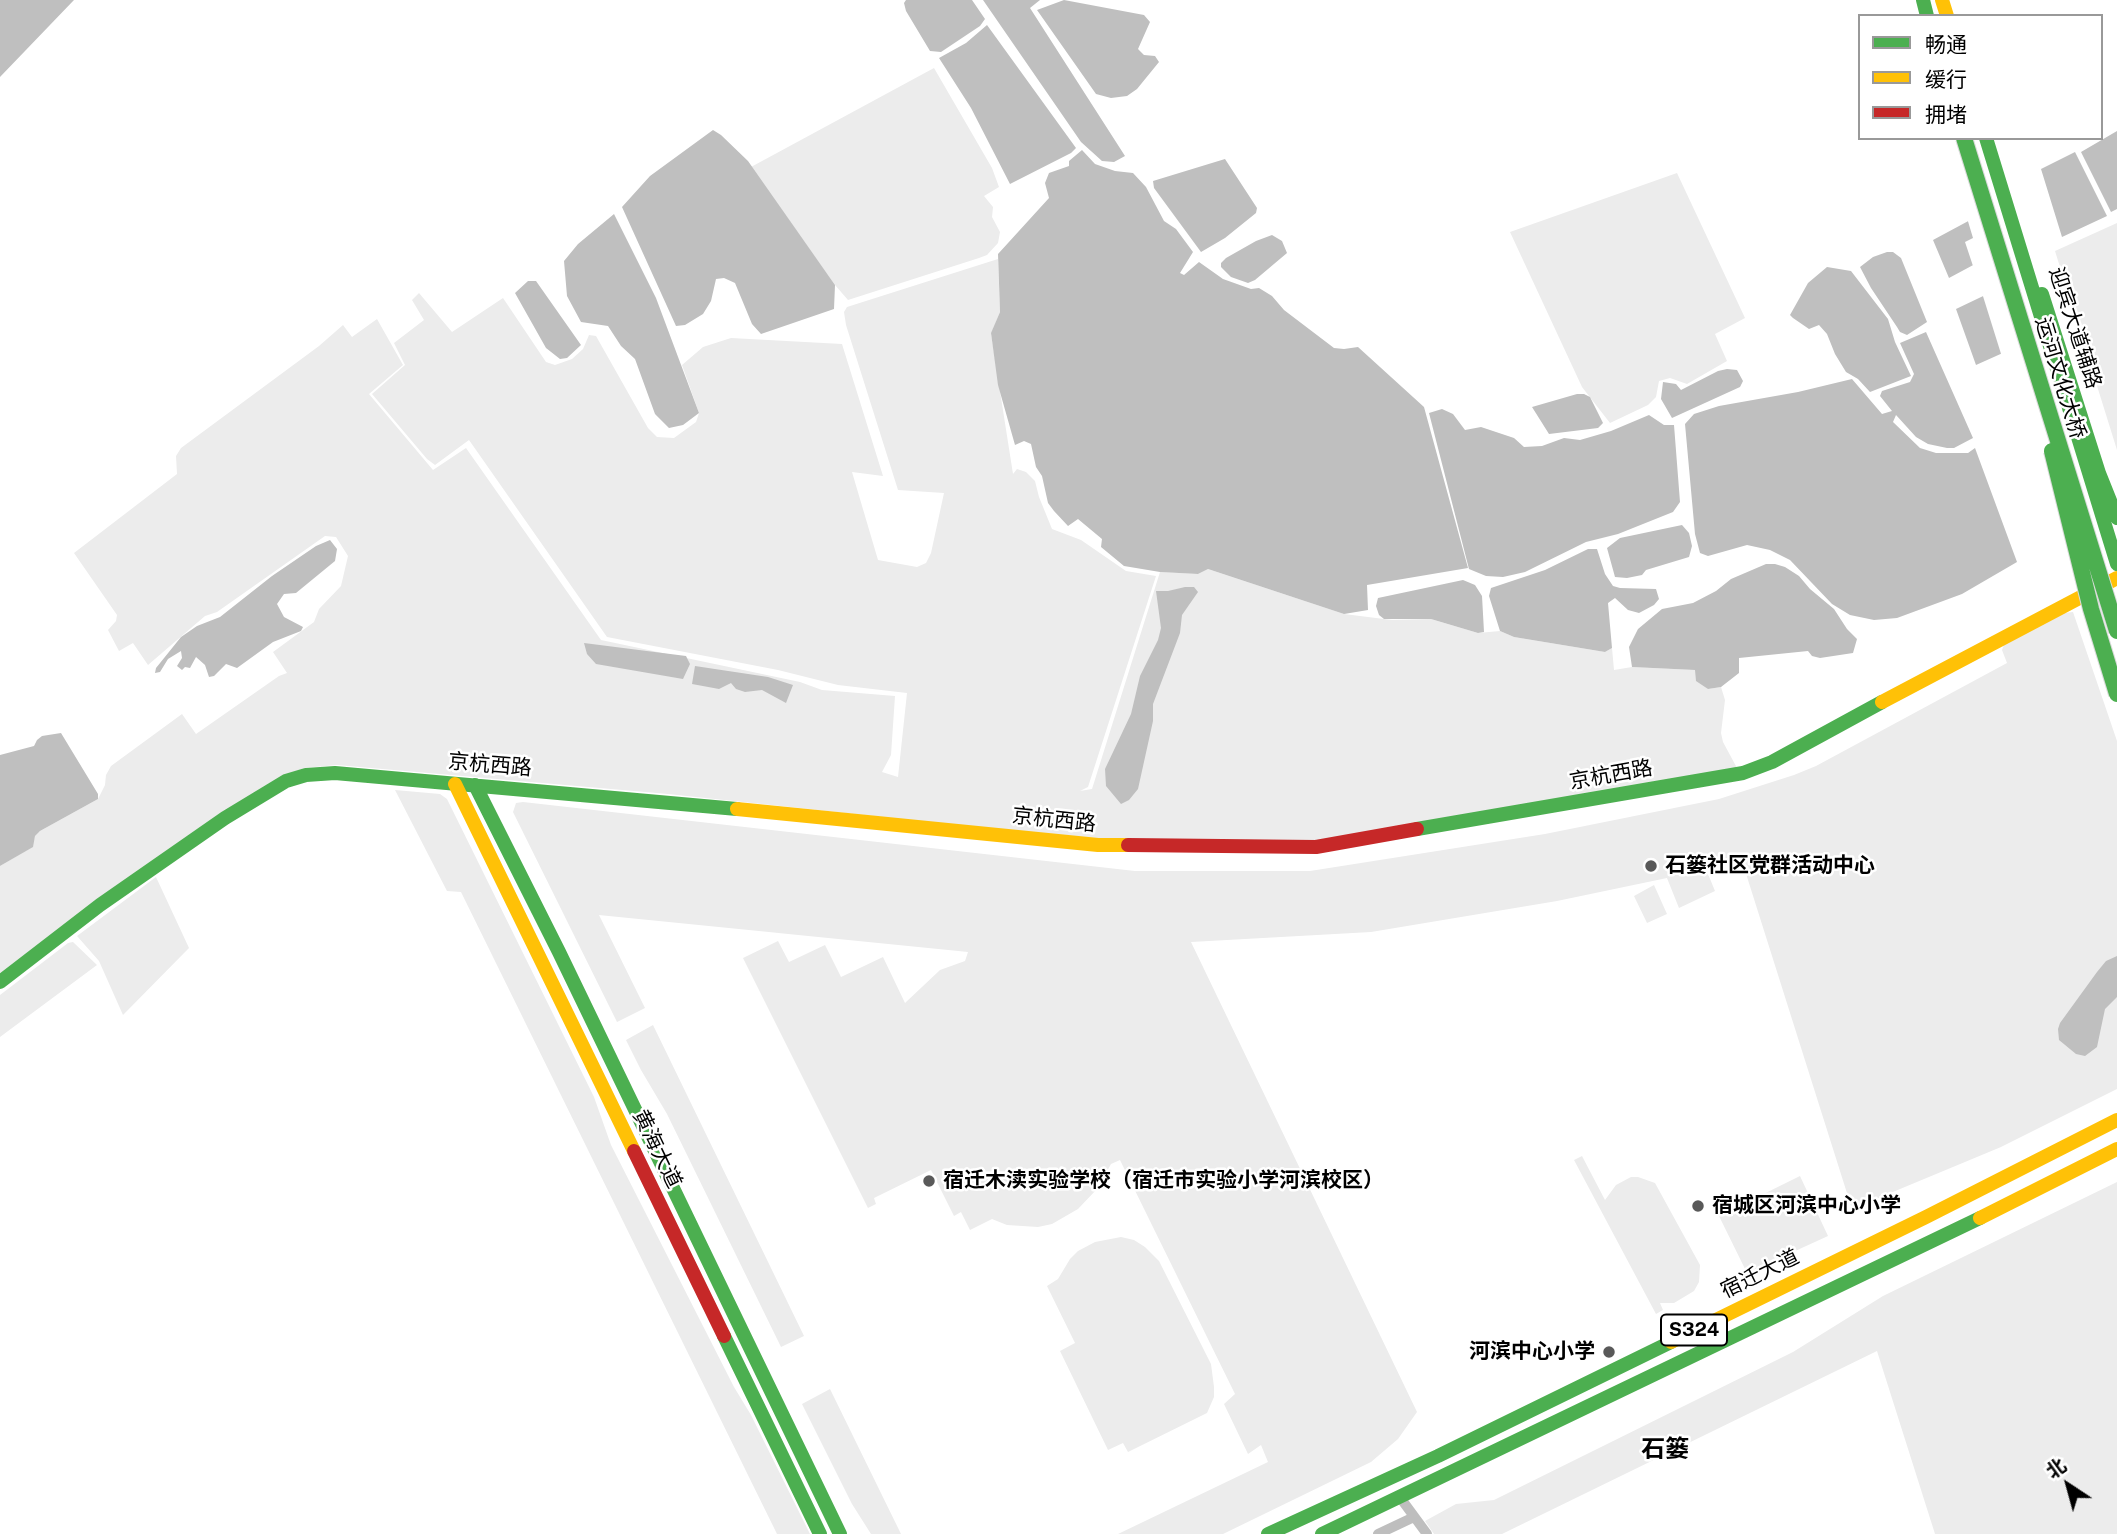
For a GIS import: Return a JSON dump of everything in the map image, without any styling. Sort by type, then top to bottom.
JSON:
[{"type":"main road","name":"运河文化大桥","points":[[1965,140],[2117,631]]},
{"type":"main road","name":"运河文化大桥","points":[[1987,140],[2117,564]]},
{"type":"main road","name":"迎宾大道辅路","points":[[2015,232],[2034,269],[2099,473],[2117,518]]},
{"type":"main road","points":[[1996,243],[2006,291],[2057,468],[2091,609],[2117,694]]},
{"type":"main road","name":"京杭西路","points":[[0,982],[100,905],[225,818],[286,781],[306,775],[335,773],[475,785],[1098,845],[1317,848],[1743,773],[1773,762],[2117,578]]},
{"type":"main road","name":"黄海大道","points":[[455,784],[820,1534]]},
{"type":"main road","name":"黄海大道","points":[[475,785],[559,952],[840,1534]]},
{"type":"main road","name":"宿迁大道","points":[[1268,1534],[1450,1450],[1926,1217],[2117,1120]]},
{"type":"main road","name":"S324","points":[[1322,1534],[1911,1253],[2117,1149]]},
{"type":"street","points":[[1399,1496],[1427,1534]]},
{"type":"street","points":[[1378,1534],[1414,1517]]},
{"type":"shaded area","points":[[0,0],[74,0],[0,77]]},
{"type":"shaded area","points":[[906,0],[972,0],[985,19],[980,26],[941,52],[930,51],[906,11]]},
{"type":"shaded area","points":[[983,0],[1040,0],[1030,8],[1125,156],[1114,162],[1102,161],[1081,142]]},
{"type":"shaded area","points":[[1064,0],[1144,15],[1150,22],[1138,49],[1144,55],[1155,56],[1159,62],[1137,89],[1127,96],[1111,98],[1096,94],[1037,10]]},
{"type":"shaded area","points":[[987,25],[1076,148],[1010,184],[971,108],[939,58],[966,43]]},
{"type":"shaded area","points":[[934,68],[992,168],[999,187],[984,196],[993,207],[992,217],[1000,232],[998,243],[987,255],[848,300],[751,167]]},
{"type":"shaded area","points":[[713,130],[748,161],[835,285],[834,309],[761,334],[752,324],[735,283],[724,278],[716,279],[711,301],[703,314],[685,325],[676,326],[622,207],[650,176]]},
{"type":"shaded area","points":[[2117,131],[2117,209],[2111,212],[2081,152]]},
{"type":"shaded area","points":[[1082,150],[1095,164],[1115,171],[1133,173],[1146,187],[1164,221],[1176,229],[1193,252],[1180,273],[1184,275],[1199,262],[1223,279],[1251,289],[1259,288],[1334,348],[1358,347],[1424,407],[1468,568],[1367,585],[1368,610],[1344,614],[1208,569],[1198,574],[1124,566],[1101,547],[1102,539],[1078,519],[1068,526],[1054,511],[1048,503],[1031,444],[1024,441],[1015,445],[998,385],[991,333],[1000,312],[998,254],[1049,198],[1045,183],[1049,173],[1069,166],[1069,161]]},
{"type":"shaded area","points":[[2075,152],[2107,216],[2062,237],[2041,169]]},
{"type":"shaded area","points":[[1225,159],[1257,208],[1256,213],[1225,238],[1201,252],[1154,188],[1153,181]]},
{"type":"shaded area","points":[[1677,173],[1745,318],[1715,334],[1727,361],[1687,384],[1670,378],[1659,381],[1656,397],[1648,405],[1610,423],[1582,387],[1510,232]]},
{"type":"shaded area","points":[[2000,204],[2018,241],[1949,278],[1933,240]]},
{"type":"shaded area","points":[[614,214],[656,298],[699,413],[683,425],[669,428],[655,414],[635,359],[621,346],[608,326],[581,322],[567,296],[564,261],[578,244]]},
{"type":"shaded area","points":[[2117,223],[2117,450],[2055,251]]},
{"type":"shaded area","points":[[1272,235],[1282,241],[1287,253],[1255,280],[1248,283],[1231,277],[1221,267],[1226,258]]},
{"type":"shaded area","points":[[1893,252],[1901,258],[1927,322],[1907,335],[1900,332],[1860,267],[1873,257]]},
{"type":"shaded area","points":[[998,259],[1000,312],[991,334],[1013,474],[1017,469],[1026,472],[1035,481],[1052,529],[1081,540],[1126,571],[1156,576],[1088,787],[1080,791],[1092,789],[1160,572],[1198,574],[1208,569],[1344,614],[1392,620],[1431,619],[1478,633],[1500,631],[1514,637],[1605,652],[1612,648],[1614,670],[1632,667],[1695,670],[1708,689],[1721,687],[1725,700],[1721,733],[1737,768],[1311,842],[1080,838],[668,794],[337,765],[304,768],[271,782],[221,814],[0,976],[0,866],[32,847],[35,836],[40,831],[98,799],[111,766],[182,714],[196,734],[287,673],[273,652],[314,622],[319,609],[341,586],[348,556],[336,537],[325,536],[217,612],[205,616],[148,665],[133,643],[119,651],[108,630],[116,621],[117,615],[74,553],[177,474],[176,456],[181,448],[319,346],[343,325],[352,337],[377,319],[403,365],[369,394],[433,470],[466,448],[601,640],[800,682],[822,690],[895,696],[891,755],[882,772],[898,777],[907,693],[838,685],[778,670],[607,637],[469,440],[435,465],[372,394],[405,365],[394,343],[424,320],[412,300],[419,293],[452,332],[503,298],[546,362],[555,365],[572,359],[583,349],[589,335],[596,336],[648,428],[657,437],[674,438],[696,422],[699,413],[682,365],[703,347],[731,338],[842,344],[883,476],[852,472],[878,560],[917,567],[926,563],[931,553],[944,493],[898,490],[844,312],[847,307]]},
{"type":"shaded area","points":[[1827,267],[1851,271],[1888,319],[1895,342],[1911,376],[1870,392],[1858,379],[1846,372],[1827,334],[1819,325],[1809,329],[1790,315],[1808,283]]},
{"type":"shaded area","points":[[2023,277],[2005,352],[1976,365],[1956,309]]},
{"type":"shaded area","points":[[528,281],[536,281],[581,345],[567,358],[560,359],[546,348],[515,293]]},
{"type":"shaded area","points":[[1926,332],[1973,438],[1954,448],[1947,448],[1928,444],[1916,437],[1896,415],[1893,422],[1920,448],[1936,453],[1968,453],[1975,448],[2017,562],[1962,594],[1897,618],[1874,620],[1850,615],[1832,604],[1790,560],[1770,550],[1747,545],[1708,556],[1700,553],[1695,534],[1685,424],[1694,414],[1719,406],[1852,379],[1882,414],[1892,411],[1880,396],[1882,391],[1910,382],[1914,374],[1900,343]]},
{"type":"shaded area","points":[[1727,369],[1737,370],[1743,381],[1740,387],[1672,418],[1661,399],[1663,382],[1676,384],[1681,390]]},
{"type":"shaded area","points":[[1577,394],[1590,397],[1603,423],[1598,428],[1549,434],[1532,407]]},
{"type":"shaded area","points":[[1442,409],[1453,414],[1465,430],[1481,427],[1514,438],[1524,447],[1542,446],[1564,438],[1580,440],[1649,415],[1664,425],[1674,425],[1680,502],[1673,512],[1618,534],[1586,542],[1525,572],[1503,577],[1486,576],[1469,569],[1429,413]]},
{"type":"shaded area","points":[[1682,525],[1689,533],[1692,546],[1689,557],[1646,570],[1642,575],[1615,577],[1607,548],[1620,538]]},
{"type":"shaded area","points":[[330,540],[337,549],[335,561],[296,593],[284,594],[277,604],[284,617],[303,627],[301,631],[273,642],[237,668],[226,664],[214,676],[209,677],[205,665],[196,657],[190,668],[185,667],[182,670],[177,666],[182,658],[181,651],[168,659],[160,672],[155,673],[156,668],[181,637],[197,626],[220,617],[272,576],[316,546]]},
{"type":"shaded area","points":[[1588,549],[1597,549],[1605,574],[1613,586],[1656,589],[1659,599],[1639,613],[1628,610],[1615,598],[1608,603],[1612,648],[1605,652],[1514,637],[1500,631],[1489,596],[1491,588],[1545,570]]},
{"type":"shaded area","points":[[1766,564],[1785,567],[1799,576],[1834,609],[1857,639],[1853,653],[1820,658],[1812,656],[1808,651],[1739,658],[1739,673],[1721,687],[1708,689],[1696,681],[1695,670],[1632,667],[1629,647],[1638,629],[1662,609],[1693,603],[1716,591],[1731,579]]},
{"type":"shaded area","points":[[1463,580],[1475,585],[1482,596],[1484,632],[1478,633],[1431,619],[1384,619],[1379,615],[1376,606],[1378,598]]},
{"type":"shaded area","points":[[1194,587],[1198,592],[1182,615],[1180,633],[1153,704],[1153,721],[1138,789],[1129,800],[1121,804],[1106,786],[1105,769],[1131,714],[1140,676],[1158,640],[1161,628],[1156,591]]},
{"type":"shaded area","points":[[2073,612],[2117,741],[2117,1089],[2001,1147],[1852,1209],[1742,861],[1706,869],[1715,891],[1679,908],[1667,878],[1557,901],[1371,932],[1191,942],[1417,1412],[1398,1439],[1371,1462],[1223,1534],[1118,1534],[1268,1462],[1261,1445],[1248,1454],[1224,1404],[1235,1394],[1120,1160],[1111,1164],[1097,1189],[1078,1209],[1052,1224],[1038,1227],[1007,1225],[992,1219],[970,1230],[961,1212],[954,1216],[931,1170],[874,1198],[876,1204],[868,1208],[743,958],[778,941],[789,962],[825,945],[841,977],[883,957],[905,1003],[940,970],[965,961],[968,952],[599,915],[645,1008],[617,1022],[513,812],[516,803],[523,802],[1135,871],[1310,871],[1545,834],[1719,799],[1794,775],[1816,766],[2007,663],[2002,650],[2005,642],[2064,613]]},
{"type":"shaded area","points":[[584,643],[686,656],[690,664],[683,679],[596,664],[587,654]]},
{"type":"shaded area","points":[[695,666],[768,677],[793,685],[786,703],[762,690],[745,692],[736,689],[731,683],[719,689],[692,684]]},
{"type":"shaded area","points":[[61,733],[98,794],[98,799],[40,831],[35,836],[33,847],[0,866],[0,755],[34,746],[42,736]]},
{"type":"shaded area","points":[[395,790],[440,794],[447,799],[594,1097],[611,1145],[810,1534],[777,1534],[461,892],[447,891]]},
{"type":"shaded area","points":[[156,877],[189,948],[123,1015],[99,961],[77,936]]},
{"type":"shaded area","points":[[1654,885],[1667,914],[1647,923],[1634,896]]},
{"type":"shaded area","points":[[73,942],[97,965],[0,1037],[0,995],[68,943]]},
{"type":"shaded area","points":[[2117,956],[2117,997],[2105,1009],[2097,1047],[2085,1056],[2076,1054],[2059,1040],[2060,1023],[2106,961]]},
{"type":"shaded area","points":[[653,1025],[804,1336],[781,1347],[667,1114],[626,1040]]},
{"type":"shaded area","points":[[1582,1156],[1605,1200],[1616,1185],[1631,1177],[1655,1183],[1700,1265],[1699,1282],[1694,1291],[1674,1303],[1660,1303],[1663,1310],[1656,1314],[1574,1160]]},
{"type":"shaded area","points":[[1800,1176],[1828,1236],[1747,1273],[1719,1216]]},
{"type":"shaded area","points":[[2117,1182],[2117,1534],[1935,1534],[1877,1351],[1502,1534],[1434,1534],[1425,1521],[1456,1504],[1494,1500],[1793,1352],[1883,1296]]},
{"type":"shaded area","points":[[1121,1237],[1134,1240],[1159,1261],[1211,1364],[1214,1387],[1214,1397],[1207,1413],[1128,1452],[1123,1443],[1108,1450],[1060,1351],[1075,1343],[1047,1286],[1058,1279],[1078,1251],[1095,1242]]},
{"type":"shaded area","points":[[830,1389],[901,1534],[871,1534],[852,1504],[802,1404]]},
{"type":"pier","points":[[1998,201],[2020,244],[1974,269],[1965,242],[1973,238],[1967,218]]},
{"type":"pier","points":[[2021,274],[2041,342],[2002,357],[1982,293]]},
{"type":"traffic: fast","points":[[1923,0],[1926,14]]},
{"type":"traffic: fast","points":[[1965,140],[2117,631]]},
{"type":"traffic: fast","points":[[1987,140],[2117,564]]},
{"type":"traffic: fast","points":[[2042,294],[2099,473],[2117,518]]},
{"type":"traffic: fast","points":[[2052,451],[2091,609],[2117,694]]},
{"type":"traffic: fast","points":[[1417,829],[1743,773],[1772,762],[1882,702]]},
{"type":"traffic: fast","points":[[0,982],[100,905],[225,818],[286,781],[306,775],[335,773],[737,809]]},
{"type":"traffic: fast","points":[[475,785],[559,952],[840,1534]]},
{"type":"traffic: fast","points":[[1322,1534],[1980,1218]]},
{"type":"traffic: fast","points":[[724,1336],[820,1534]]},
{"type":"traffic: fast","points":[[1268,1534],[1438,1456],[1671,1342]]},
{"type":"traffic: slow","points":[[1942,0],[1946,14]]},
{"type":"traffic: slow","points":[[1882,702],[2117,578]]},
{"type":"traffic: slow","points":[[455,784],[634,1151]]},
{"type":"traffic: slow","points":[[737,809],[1098,845],[1128,845]]},
{"type":"traffic: slow","points":[[1671,1342],[2117,1120]]},
{"type":"traffic: slow","points":[[1980,1218],[2117,1149]]},
{"type":"traffic: jam","points":[[1128,845],[1316,847],[1417,829]]},
{"type":"traffic: jam","points":[[634,1151],[724,1336]]},
{"type":"place","name":"石篓社区党群活动中心","points":[[1651,866]]},
{"type":"place","name":"宿迁木渎实验学校（宿迁市实验小学河滨校区）","points":[[929,1181]]},
{"type":"place","name":"宿城区河滨中心小学","points":[[1698,1206]]},
{"type":"place","name":"河滨中心小学","points":[[1609,1352]]},
{"type":"district","name":"石篓","points":[[1665,1450]]}]
